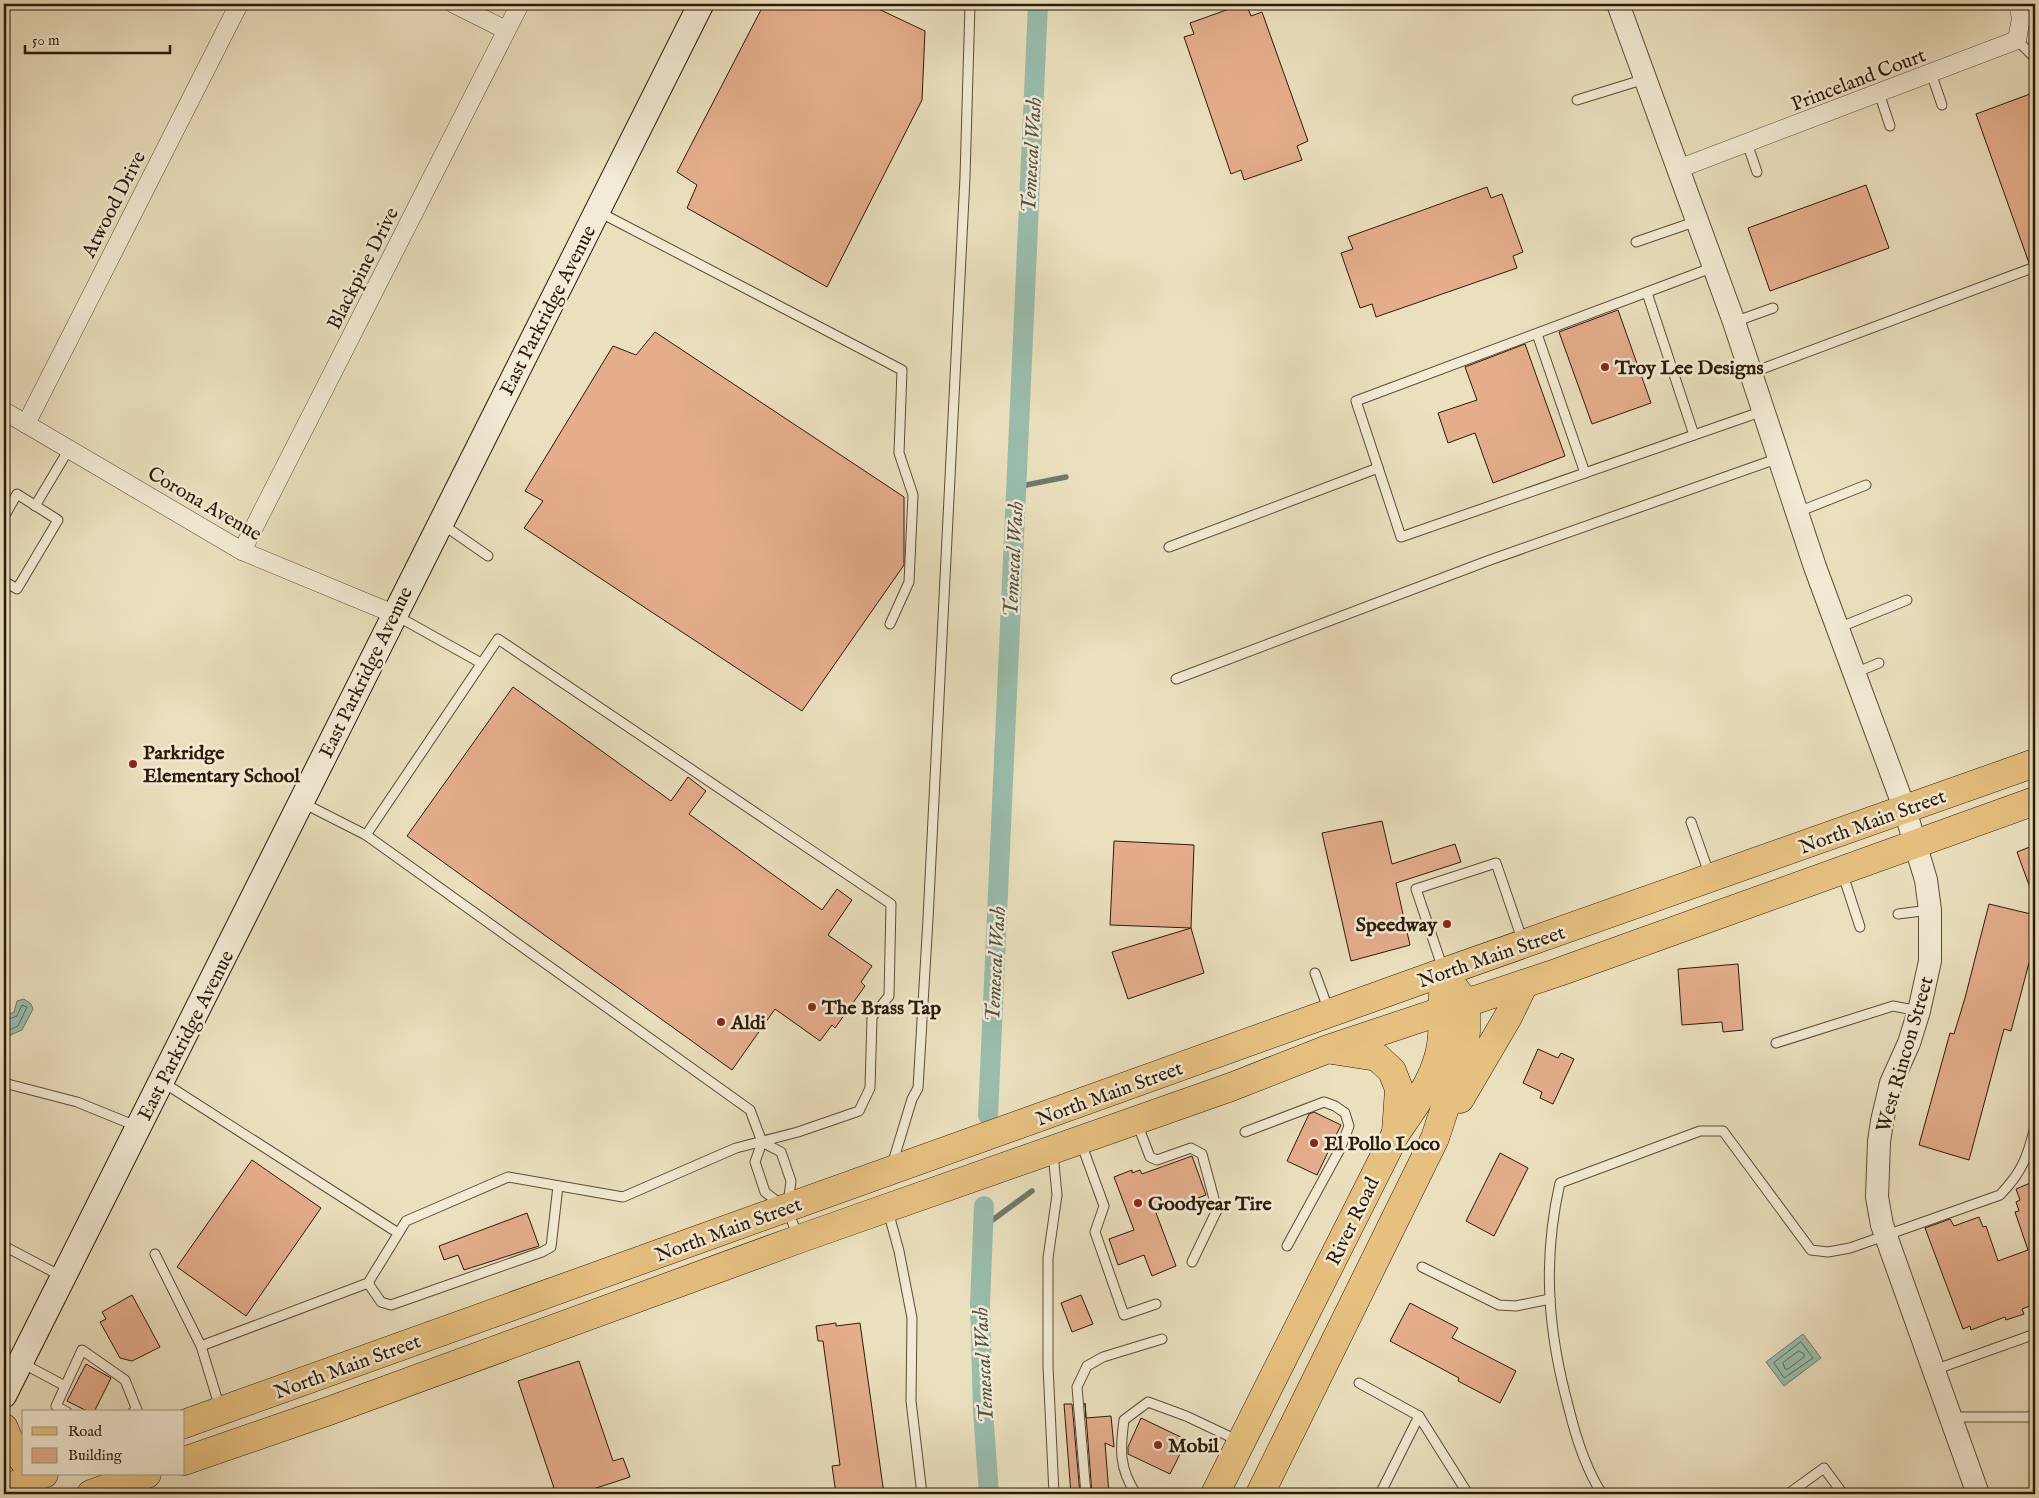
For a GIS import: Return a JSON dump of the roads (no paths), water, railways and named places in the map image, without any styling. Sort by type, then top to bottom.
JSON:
[{"type":"main road","name":"East Parkridge Avenue","points":[[4,1395],[701,4]]},
{"type":"main road","name":"North Main Street","points":[[185,1424],[1444,972],[2035,763]]},
{"type":"main road","name":"North Main Street","points":[[185,1461],[326,1412],[799,1238],[1231,1088],[1328,1049],[1524,984],[2035,801]]},
{"type":"main road","name":"River Road","points":[[1260,1494],[1435,1138],[1464,1050],[1466,1031],[1454,1008],[1444,972]]},
{"type":"main road","points":[[1435,1138],[1508,1017],[1524,984]]},
{"type":"main road","name":"River Road","points":[[1216,1494],[1396,1133],[1423,1094],[1438,1058],[1442,1036],[1454,1008]]},
{"type":"main road","points":[[1328,1049],[1377,1057],[1392,1071],[1399,1089],[1396,1133]]},
{"type":"main road","points":[[1237,1494],[1275,1417],[1279,1402],[1278,1372]]},
{"type":"main road","points":[[4,1428],[12,1445],[22,1458]]},
{"type":"main road","points":[[4,1489],[39,1476]]},
{"type":"main road","points":[[91,1494],[141,1476]]},
{"type":"street","name":"Atwood Drive","points":[[26,424],[239,4]]},
{"type":"street","points":[[454,4],[506,30]]},
{"type":"street","name":"Blackpine Drive","points":[[242,551],[520,4]]},
{"type":"street","name":"West Rincon Street","points":[[1618,4],[1734,322],[1797,512],[1905,810],[1927,885],[1930,910],[1930,961],[1919,1011],[1909,1043],[1891,1083],[1886,1100],[1879,1142],[1878,1197],[1882,1225],[1978,1494]]},
{"type":"street","points":[[2017,40],[2021,18],[2018,4]]},
{"type":"street","name":"Princeland Court","points":[[1678,168],[2017,40]]},
{"type":"street","name":"Corona Avenue","points":[[4,410],[242,551],[394,614]]},
{"type":"lane","points":[[894,1170],[912,1098],[918,1088],[965,177],[970,4]]},
{"type":"lane","points":[[2017,40],[2035,58]]},
{"type":"lane","points":[[1931,73],[1942,105]]},
{"type":"lane","points":[[1577,100],[1645,78]]},
{"type":"lane","points":[[1879,93],[1890,126]]},
{"type":"lane","points":[[1747,143],[1757,172]]},
{"type":"lane","points":[[596,211],[902,370],[899,453],[913,495],[909,582],[890,624]]},
{"type":"lane","points":[[1636,242],[1698,221]]},
{"type":"lane","points":[[1714,267],[1356,401],[1401,537],[1764,411]]},
{"type":"lane","points":[[1751,373],[2035,267]]},
{"type":"lane","points":[[1647,293],[1694,435]]},
{"type":"lane","points":[[1734,322],[1773,308]]},
{"type":"lane","points":[[1536,334],[1586,473]]},
{"type":"lane","points":[[35,506],[69,449]]},
{"type":"lane","points":[[1176,679],[1490,560],[1779,458]]},
{"type":"lane","points":[[1169,547],[1378,468]]},
{"type":"lane","points":[[1797,512],[1866,485]]},
{"type":"lane","points":[[4,516],[16,494],[58,520],[17,589],[4,581]]},
{"type":"lane","points":[[440,523],[488,556]]},
{"type":"lane","points":[[1838,628],[1907,600]]},
{"type":"lane","points":[[394,614],[481,663]]},
{"type":"lane","points":[[201,1346],[368,1283],[406,1221],[508,1177],[623,1197],[736,1148],[798,1132],[859,1111],[870,1088],[872,1017],[888,996],[891,904],[498,639],[366,834]]},
{"type":"lane","points":[[1855,673],[1879,663]]},
{"type":"lane","points":[[301,802],[366,834],[750,1110],[762,1142],[755,1162],[765,1192],[787,1208],[799,1238]]},
{"type":"lane","points":[[1691,822],[1711,879]]},
{"type":"lane","points":[[1444,972],[1416,889],[1496,863],[1524,945]]},
{"type":"lane","points":[[1842,871],[1860,926]]},
{"type":"lane","points":[[1898,914],[1930,910]]},
{"type":"lane","points":[[1315,973],[1330,1014]]},
{"type":"lane","points":[[1776,1043],[1893,1006],[1919,1011]]},
{"type":"lane","points":[[161,1081],[398,1234]]},
{"type":"lane","points":[[4,1083],[77,1102],[139,1127]]},
{"type":"lane","points":[[1245,1132],[1324,1102],[1335,1106],[1345,1113],[1349,1126],[1340,1149],[1287,1246]]},
{"type":"lane","points":[[1137,1121],[1150,1157],[1157,1160],[1191,1148],[1202,1154],[1217,1210],[1192,1262]]},
{"type":"lane","points":[[1602,1494],[1596,1485],[1575,1432],[1565,1395],[1552,1330],[1548,1274],[1553,1214],[1560,1183],[1700,1131],[1722,1131],[1811,1250],[1828,1252],[1850,1248],[2000,1195],[2016,1178],[2028,1154],[2035,1127]]},
{"type":"lane","points":[[762,1142],[781,1152],[792,1181],[787,1208]]},
{"type":"lane","points":[[1064,1146],[1104,1206],[1095,1232],[1124,1314],[1156,1304]]},
{"type":"lane","points":[[1054,1494],[1048,1356],[1048,1258],[1064,1146]]},
{"type":"lane","points":[[368,1283],[381,1302],[392,1305],[542,1252],[551,1247],[558,1186]]},
{"type":"lane","points":[[898,1205],[900,1251],[912,1318],[911,1401],[922,1494]]},
{"type":"lane","points":[[4,1246],[63,1277]]},
{"type":"lane","points":[[155,1254],[201,1346],[221,1411]]},
{"type":"lane","points":[[1422,1267],[1499,1305],[1516,1306],[1550,1299]]},
{"type":"lane","points":[[1934,1370],[2035,1334]]},
{"type":"lane","points":[[1086,1494],[1077,1387],[1087,1366],[1102,1358],[1162,1339]]},
{"type":"lane","points":[[63,1410],[56,1406],[82,1350],[125,1380],[136,1410]]},
{"type":"lane","points":[[20,1362],[66,1386]]},
{"type":"lane","points":[[1359,1383],[1419,1416],[1468,1494]]},
{"type":"lane","points":[[1136,1494],[1128,1482],[1121,1459],[1124,1420],[1148,1402],[1186,1416],[1242,1443]]},
{"type":"lane","points":[[1951,1417],[2029,1417],[2035,1413]]},
{"type":"lane","points":[[1380,1494],[1419,1416]]},
{"type":"lane","points":[[1788,1494],[1824,1468],[1843,1494]]},
{"type":"water","points":[[24,999],[31,1004],[33,1009],[22,1030],[8,1036],[4,1033],[4,1017],[14,1012],[17,1001]]},
{"type":"water","points":[[1803,1334],[1821,1358],[1784,1386],[1766,1362]]},
{"type":"waterway","name":"Temescal Wash","points":[[988,1115],[1038,4]]},
{"type":"waterway","points":[[1016,487],[1066,477]]},
{"type":"waterway","points":[[983,1227],[1032,1191]]},
{"type":"waterway","name":"Temescal Wash","points":[[984,1206],[980,1304],[983,1411],[989,1494]]},
{"type":"place","name":"Troy Lee Designs","points":[[1605,367]]},
{"type":"place","name":"Parkridge Elementary School","points":[[133,764]]},
{"type":"place","name":"Speedway","points":[[1447,924]]},
{"type":"place","name":"The Brass Tap","points":[[812,1007]]},
{"type":"place","name":"Aldi","points":[[721,1022]]},
{"type":"place","name":"El Pollo Loco","points":[[1314,1143]]},
{"type":"place","name":"Goodyear Tire","points":[[1138,1203]]},
{"type":"place","name":"Mobil","points":[[1158,1445]]}]
